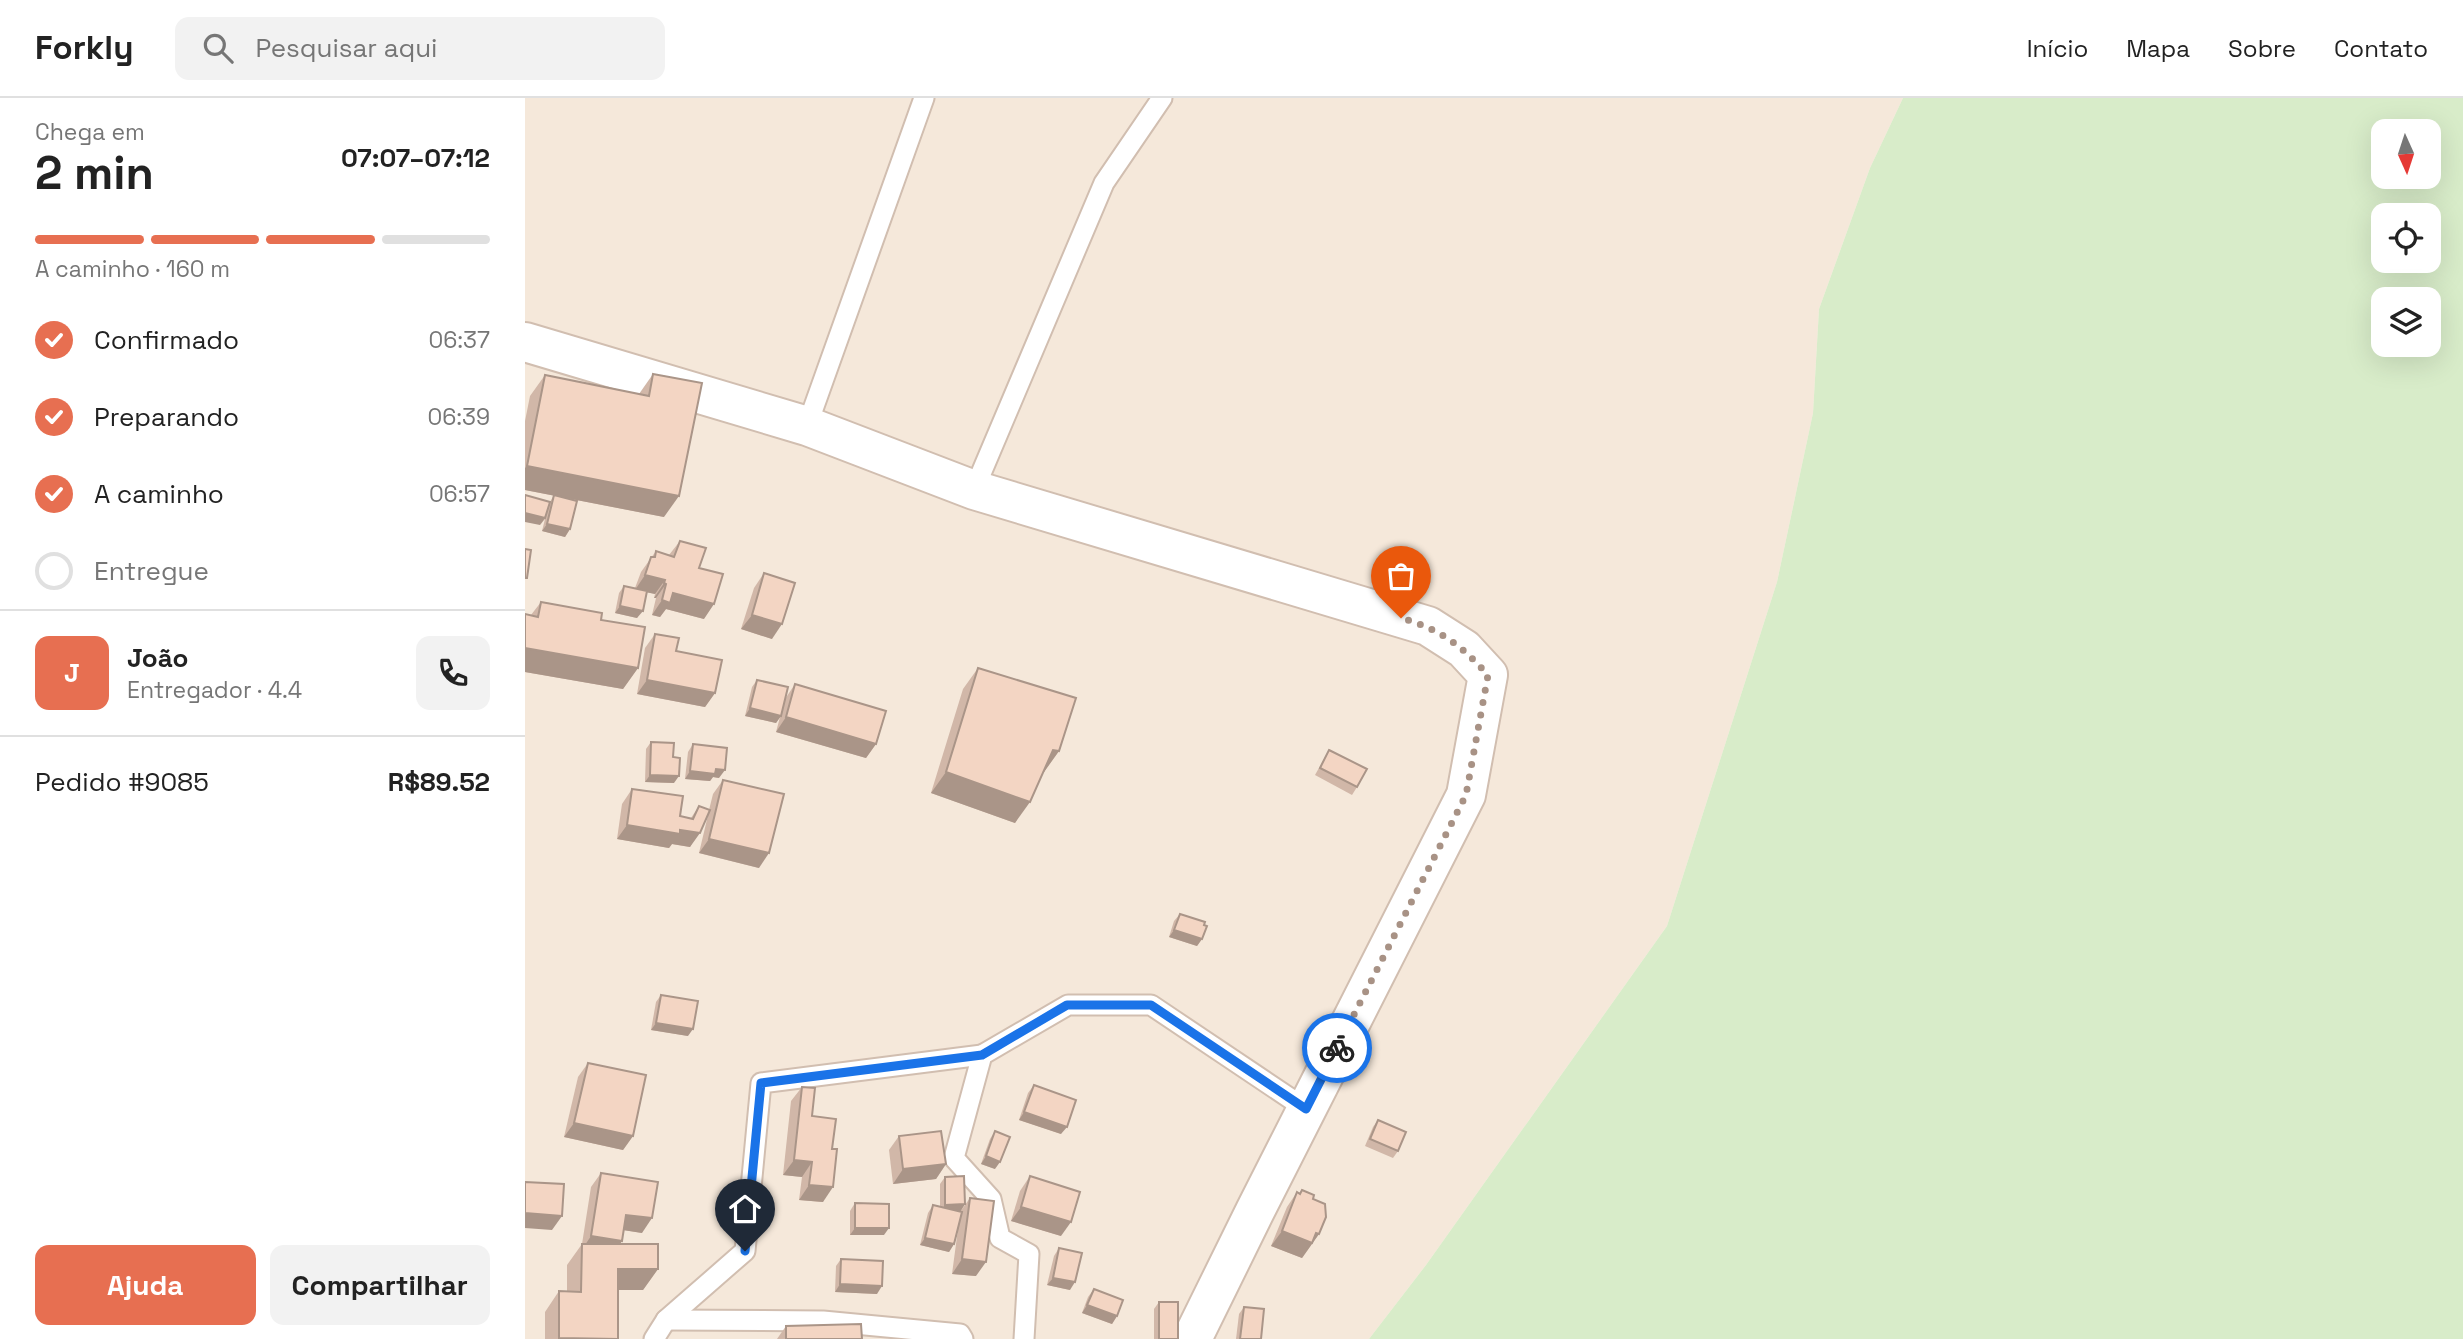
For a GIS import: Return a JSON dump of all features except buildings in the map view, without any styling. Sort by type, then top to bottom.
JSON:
[{"type":"street","points":[[525,342],[807,426],[974,490],[1428,626],[1464,649],[1488,675],[1466,795],[1192,1339]]},
{"type":"lane","points":[[807,426],[923,98]]},
{"type":"lane","points":[[974,490],[1104,183],[1162,98]]},
{"type":"lane","points":[[654,1339],[666,1320],[745,1251],[761,1083],[982,1055],[1067,1005],[1151,1005],[1306,1109]]},
{"type":"lane","points":[[982,1055],[954,1158],[991,1199],[1000,1238],[1029,1254],[1024,1339]]},
{"type":"lane","points":[[666,1320],[823,1321],[960,1334],[963,1339]]},
{"type":"shaded area","points":[[525,98],[1903,98],[1870,168],[1819,309],[1813,413],[1777,582],[1667,926],[1426,1265],[1369,1339],[525,1339]]},
{"type":"green space","points":[[1903,98],[2463,98],[2463,1339],[1369,1339],[1426,1265],[1667,926],[1777,582],[1813,413],[1819,309],[1870,168]]},
{"type":"way so far","points":[[1337,1048],[1466,795],[1488,675],[1464,649],[1428,626],[1401,618]]},
{"type":"route","points":[[745,1251],[761,1083],[982,1055],[1067,1005],[1151,1005],[1306,1109],[1337,1048]]}]
